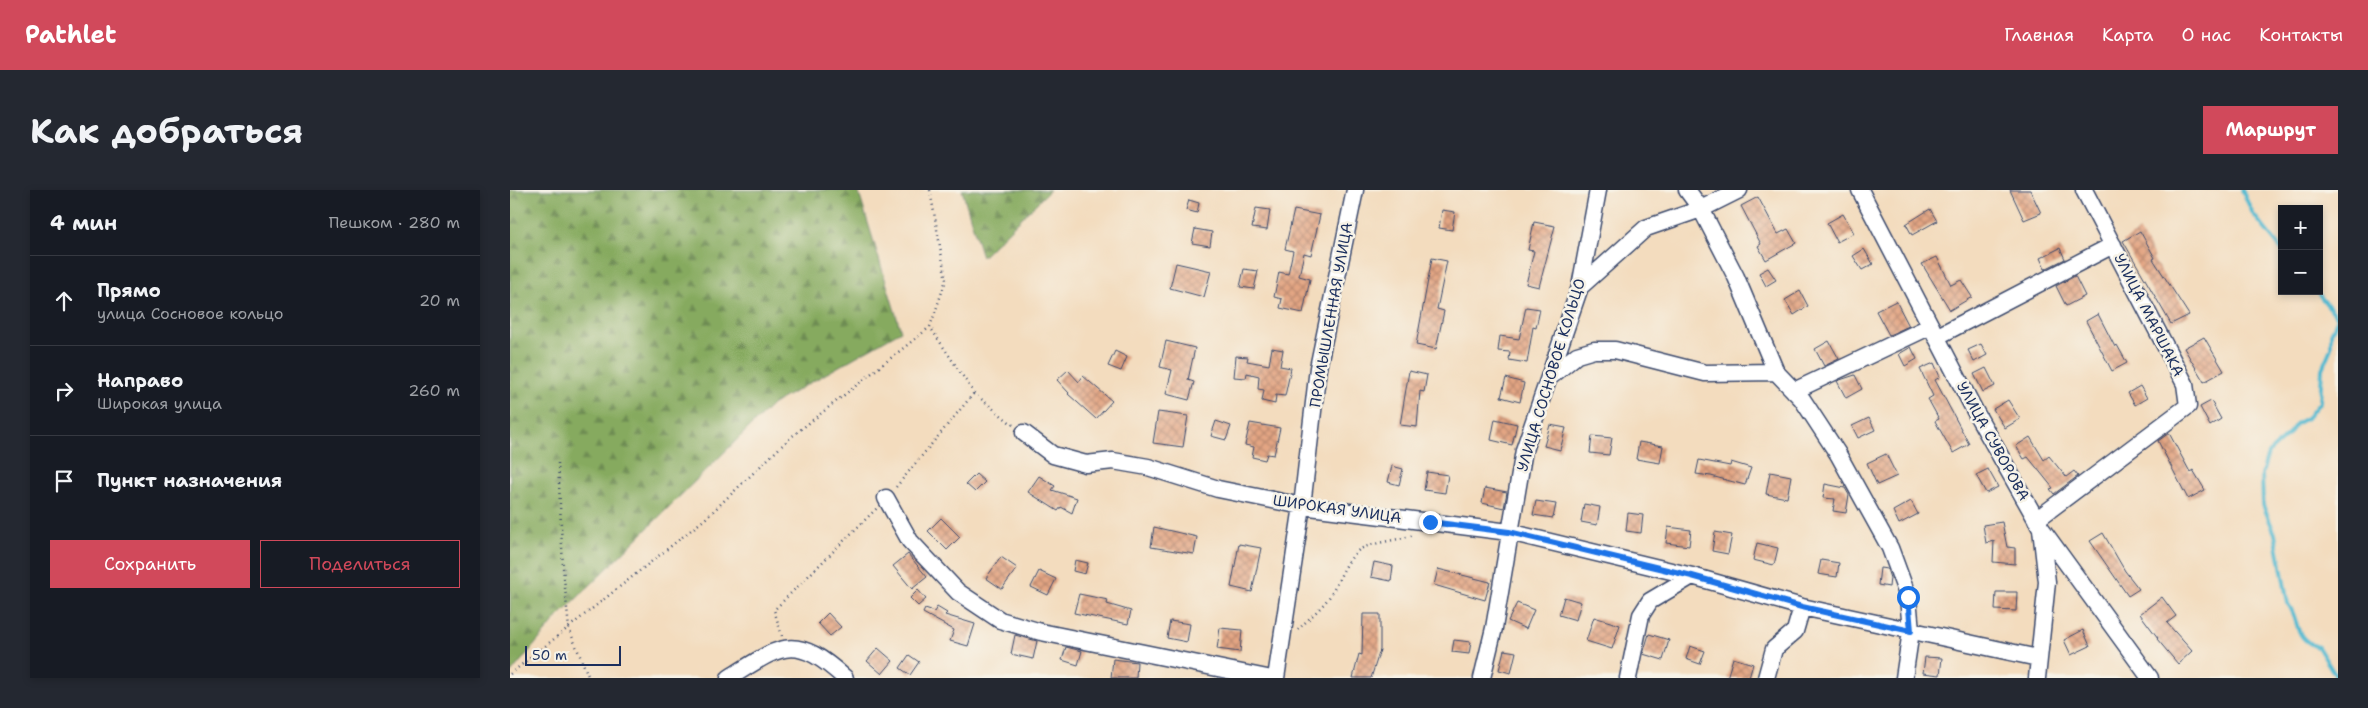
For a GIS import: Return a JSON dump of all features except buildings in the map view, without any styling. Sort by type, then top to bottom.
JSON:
[{"type":"street","name":"ПРОМЫШЛЕННАЯ УЛИЦА","points":[[1276,678],[1302,506],[1318,368],[1355,190]]},
{"type":"street","name":"УЛИЦА СОСНОВОЕ КОЛЬЦО","points":[[1482,678],[1494,628],[1524,450],[1580,287],[1598,190]]},
{"type":"street","points":[[1687,190],[1701,209],[1736,277],[1776,372],[1802,399],[1838,454],[1890,548],[1908,597],[1911,631],[1904,678]]},
{"type":"street","points":[[1580,287],[1646,228],[1701,209],[1739,190]]},
{"type":"street","name":"УЛИЦА СУВОРОВА","points":[[1860,190],[1976,413],[2039,524],[2150,678]]},
{"type":"street","name":"УЛИЦА МАРШАКА","points":[[2039,524],[2188,406],[2185,384],[2084,190]]},
{"type":"street","points":[[1794,391],[1934,332],[2113,245]]},
{"type":"street","points":[[1550,378],[1577,356],[1594,350],[1615,350],[1705,373],[1776,372]]},
{"type":"street","name":"ШИРОКАЯ УЛИЦА","points":[[1024,433],[1053,455],[1086,464],[1113,461],[1148,467],[1218,489],[1302,506],[1509,532],[1692,576],[1802,607],[2038,658]]},
{"type":"street","points":[[886,498],[910,541],[958,592],[1000,620],[1041,632],[1267,678]]},
{"type":"street","points":[[2037,678],[2047,582],[2039,524]]},
{"type":"street","points":[[1628,678],[1641,614],[1650,601],[1692,576]]},
{"type":"street","points":[[1766,678],[1774,649],[1795,631],[1802,607]]},
{"type":"street","points":[[729,678],[763,656],[792,647],[813,653],[845,678]]},
{"type":"path","points":[[510,674],[570,629],[705,519],[790,438],[930,327],[946,280],[930,190]]},
{"type":"path","points":[[930,327],[974,393],[1024,433]]},
{"type":"path","points":[[792,647],[774,610],[886,498],[974,393]]},
{"type":"path","points":[[558,463],[563,568],[570,629],[589,678]]},
{"type":"path","points":[[1297,631],[1329,598],[1351,558],[1358,551],[1369,545],[1397,541],[1416,534],[1430,522]]},
{"type":"green space","points":[[510,190],[858,190],[901,331],[773,404],[558,617],[510,674]]},
{"type":"green space","points":[[962,190],[1050,190],[982,257]]},
{"type":"waterway","points":[[2242,190],[2253,214],[2278,245]]},
{"type":"waterway","points":[[2319,295],[2338,318],[2331,333],[2331,348],[2322,369],[2320,402],[2308,417],[2296,424],[2288,435],[2268,453],[2262,474],[2263,505],[2275,534],[2288,604],[2298,629],[2304,639],[2318,647],[2337,678]]},
{"type":"route","points":[[1430,522],[1509,532],[1692,576],[1802,607],[1911,631],[1908,597]]}]
